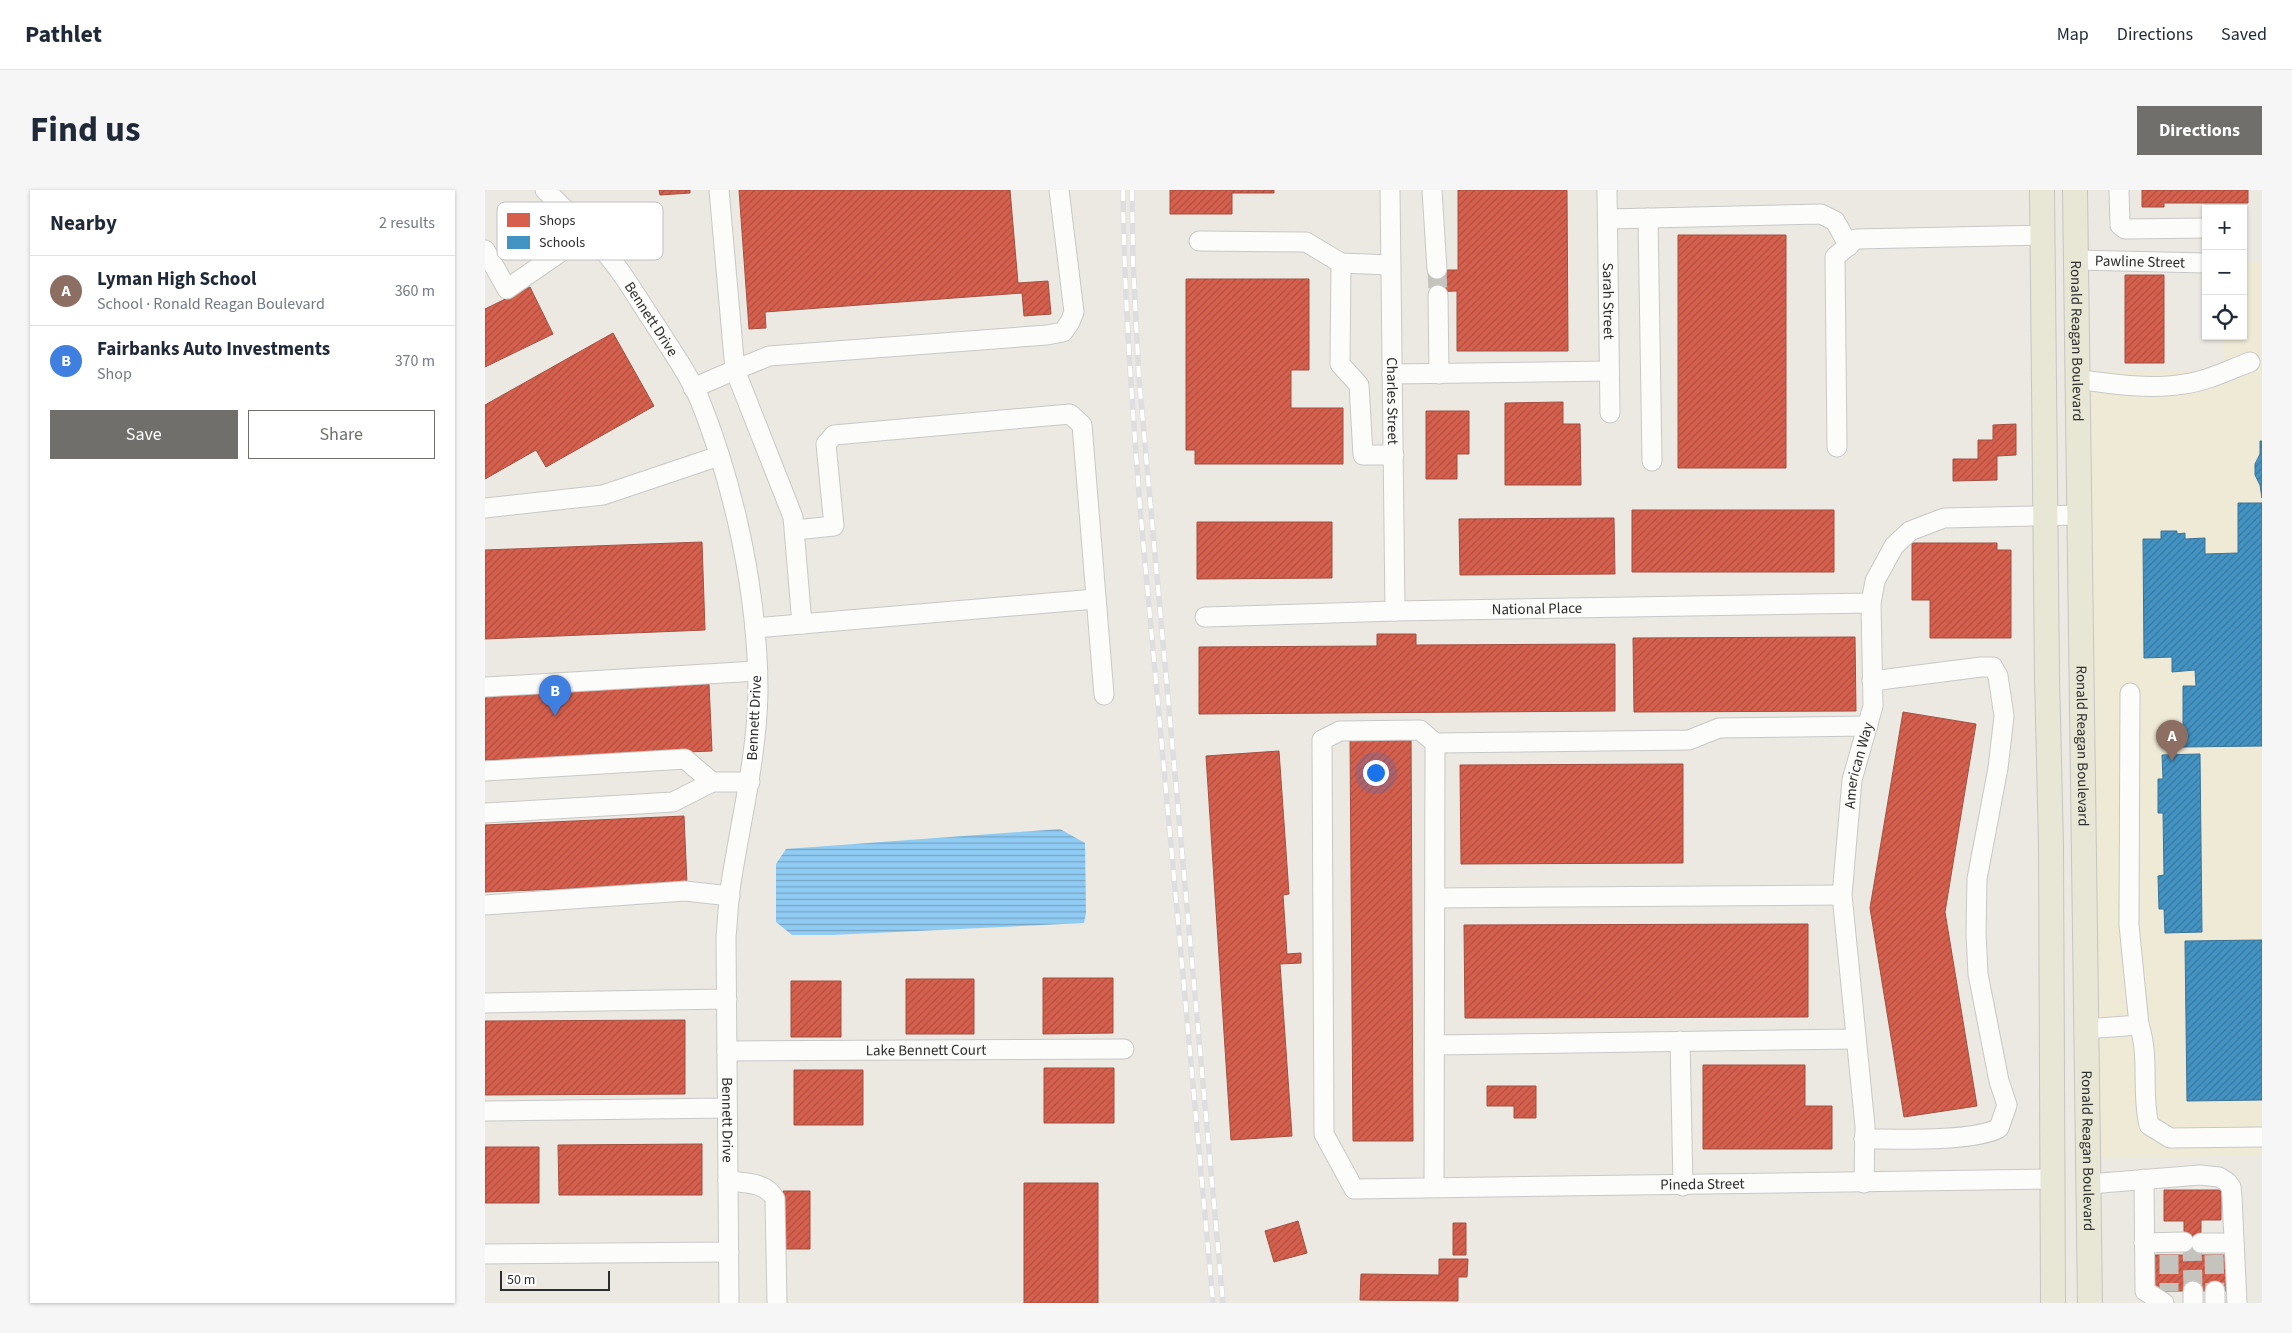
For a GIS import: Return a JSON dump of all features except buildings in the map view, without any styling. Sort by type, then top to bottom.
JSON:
[{"type":"main road","points":[[2042,190],[2053,1028],[2053,1303]]},
{"type":"main road","name":"Ronald Reagan Boulevard","points":[[2075,190],[2090,1303]]},
{"type":"main road","points":[[2053,1028],[2086,1029]]},
{"type":"street","name":"Bennett Drive","points":[[545,190],[557,202]]},
{"type":"street","points":[[719,190],[735,370],[793,517],[802,624]]},
{"type":"street","points":[[693,388],[769,356],[1047,335],[1063,332],[1074,312],[1059,190]]},
{"type":"street","name":"Charles Street","points":[[1390,190],[1395,611]]},
{"type":"street","points":[[1432,190],[1437,269]]},
{"type":"street","name":"Sarah Street","points":[[1607,190],[1610,413]]},
{"type":"street","points":[[2119,190],[2120,226],[2125,229],[2202,228]]},
{"type":"street","points":[[1608,219],[1821,214],[1835,221],[1849,246]]},
{"type":"street","points":[[1648,218],[1652,461]]},
{"type":"street","points":[[1837,447],[1835,256],[1856,239],[2042,236]]},
{"type":"street","points":[[1199,241],[1307,242],[1341,263],[1390,265]]},
{"type":"street","points":[[485,250],[507,288],[548,260]]},
{"type":"street","name":"Bennett Drive","points":[[610,260],[621,273],[678,360],[698,397],[719,456],[737,520],[748,576],[755,628],[758,693],[750,782],[730,896],[726,937],[729,1303]]},
{"type":"street","name":"Pawline Street","points":[[2075,260],[2202,263]]},
{"type":"street","points":[[1341,263],[1340,364],[1359,385],[1363,455],[1394,455]]},
{"type":"street","points":[[1438,295],[1439,374]]},
{"type":"street","points":[[2077,380],[2127,385],[2185,384],[2212,377],[2250,362]]},
{"type":"street","points":[[1359,385],[1439,374],[1609,371]]},
{"type":"street","points":[[795,530],[834,526],[826,444],[833,435],[1069,414],[1083,425],[1095,599],[1104,695]]},
{"type":"street","points":[[485,508],[603,495],[719,456]]},
{"type":"street","name":"American Way","points":[[1864,1183],[1864,1139],[1842,895],[1852,780],[1873,706],[1871,603],[1875,581],[1894,546],[1910,531],[1944,518],[2079,515]]},
{"type":"street","points":[[755,628],[1095,599]]},
{"type":"street","name":"National Place","points":[[1205,617],[1395,611],[1871,603]]},
{"type":"street","points":[[1864,1139],[1923,1138],[1990,1133],[1999,1128],[2007,1105],[1999,1081],[1978,974],[1976,933],[1977,879],[1998,768],[2004,716],[1998,676],[1993,667],[1981,667],[1872,681]]},
{"type":"street","points":[[485,687],[757,671]]},
{"type":"street","points":[[2130,693],[2129,925],[2139,1025],[2144,1040],[2146,1112],[2149,1125],[2170,1138],[2262,1137]]},
{"type":"street","points":[[1434,1188],[1435,743],[1689,740],[1719,728],[1868,726]]},
{"type":"street","name":"Pineda Street","points":[[1435,743],[1420,730],[1340,731],[1322,740],[1324,1134],[1354,1189],[1683,1186],[2052,1179]]},
{"type":"street","points":[[485,771],[685,759],[712,782]]},
{"type":"street","points":[[485,813],[673,802],[712,782],[750,782]]},
{"type":"street","points":[[485,905],[685,891],[730,896]]},
{"type":"street","points":[[1435,898],[1842,895]]},
{"type":"street","points":[[485,1003],[727,999]]},
{"type":"street","points":[[2086,1029],[2139,1025]]},
{"type":"street","points":[[1435,1045],[1856,1039]]},
{"type":"street","points":[[1681,1041],[1683,1186]]},
{"type":"street","name":"Lake Bennett Court","points":[[727,1052],[1124,1049]]},
{"type":"street","points":[[485,1111],[727,1108]]},
{"type":"street","points":[[2089,1184],[2200,1175],[2219,1177],[2227,1182],[2231,1187],[2237,1303]]},
{"type":"street","points":[[2144,1179],[2145,1291],[2167,1299]]},
{"type":"street","points":[[728,1181],[765,1187],[771,1191],[775,1199],[777,1303]]},
{"type":"street","points":[[2144,1243],[2192,1247],[2234,1243]]},
{"type":"street","points":[[485,1254],[729,1252]]},
{"type":"shaded area","points":[[2247,261],[2262,261],[2262,1155],[2089,1159],[2077,371],[2223,371],[2223,340],[2247,340]]},
{"type":"water","points":[[1060,829],[1085,843],[1086,913],[1084,923],[832,935],[792,935],[776,922],[776,864],[786,849]]},
{"type":"tunnel","points":[[1437,269],[1438,295]]},
{"type":"tunnel","points":[[2192,1242],[2193,1291]]},
{"type":"tunnel","points":[[2169,1255],[2169,1291]]},
{"type":"tunnel","points":[[2214,1255],[2215,1291]]},
{"type":"railway","points":[[1123,190],[1131,388],[1140,507],[1213,1303]]},
{"type":"railway","points":[[1132,190],[1133,262],[1139,379],[1223,1303]]},
{"type":"place","name":"Fairbanks Auto Investments","points":[[555,716]]},
{"type":"place","name":"Lyman High School","points":[[2172,761]]}]
